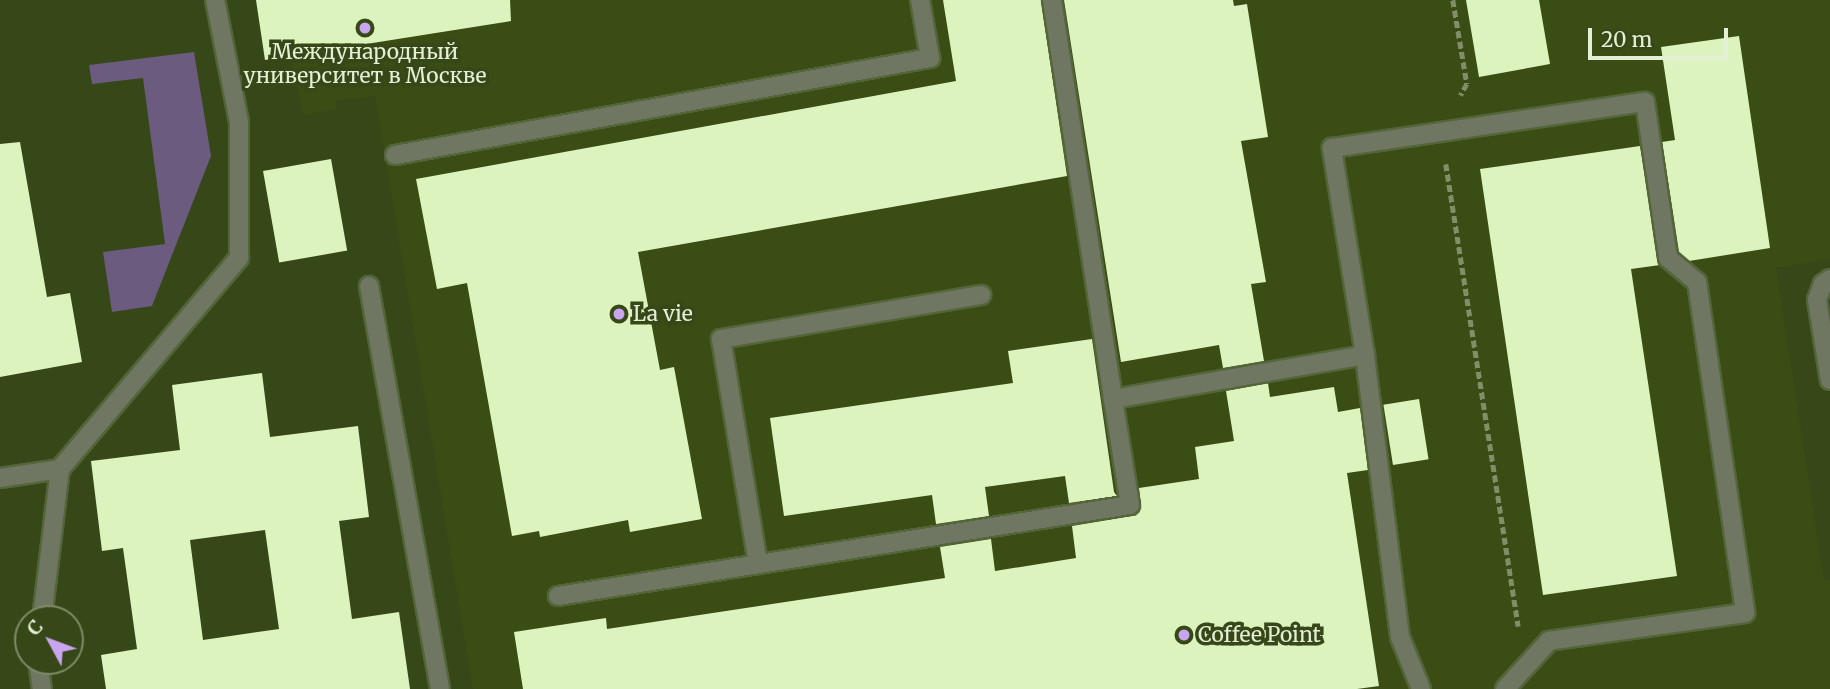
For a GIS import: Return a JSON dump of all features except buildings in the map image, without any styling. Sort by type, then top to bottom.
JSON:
[{"type":"lane","points":[[44,605],[60,469],[239,258],[239,122],[215,0]]},
{"type":"lane","points":[[395,155],[930,58],[920,0]]},
{"type":"lane","points":[[558,596],[1130,505],[1052,0]]},
{"type":"lane","points":[[1421,689],[1400,637],[1365,355],[1332,148],[1645,102],[1668,258],[1698,282],[1745,613],[1549,640],[1505,689]]},
{"type":"lane","points":[[1830,279],[1823,285],[1818,300],[1830,380]]},
{"type":"lane","points":[[369,286],[440,689]]},
{"type":"lane","points":[[758,564],[721,339],[981,295]]},
{"type":"lane","points":[[1113,399],[1365,355]]},
{"type":"lane","points":[[0,478],[60,469]]},
{"type":"path","points":[[1453,0],[1467,84],[1441,133],[1525,667]]},
{"type":"shaded area","points":[[256,0],[1830,0],[1830,259],[1776,268],[1824,580],[1830,580],[1830,689],[473,689],[375,96],[336,100],[337,109],[303,115],[291,57],[265,60]]},
{"type":"shaded area","points":[[194,52],[211,156],[152,306],[112,312],[103,252],[165,244],[143,78],[92,84],[89,65]]},
{"type":"place","name":"Международный университет в Москве","points":[[365,28]]},
{"type":"place","name":"La vie","points":[[619,314]]},
{"type":"place","name":"Coffee Point","points":[[1184,635]]}]
